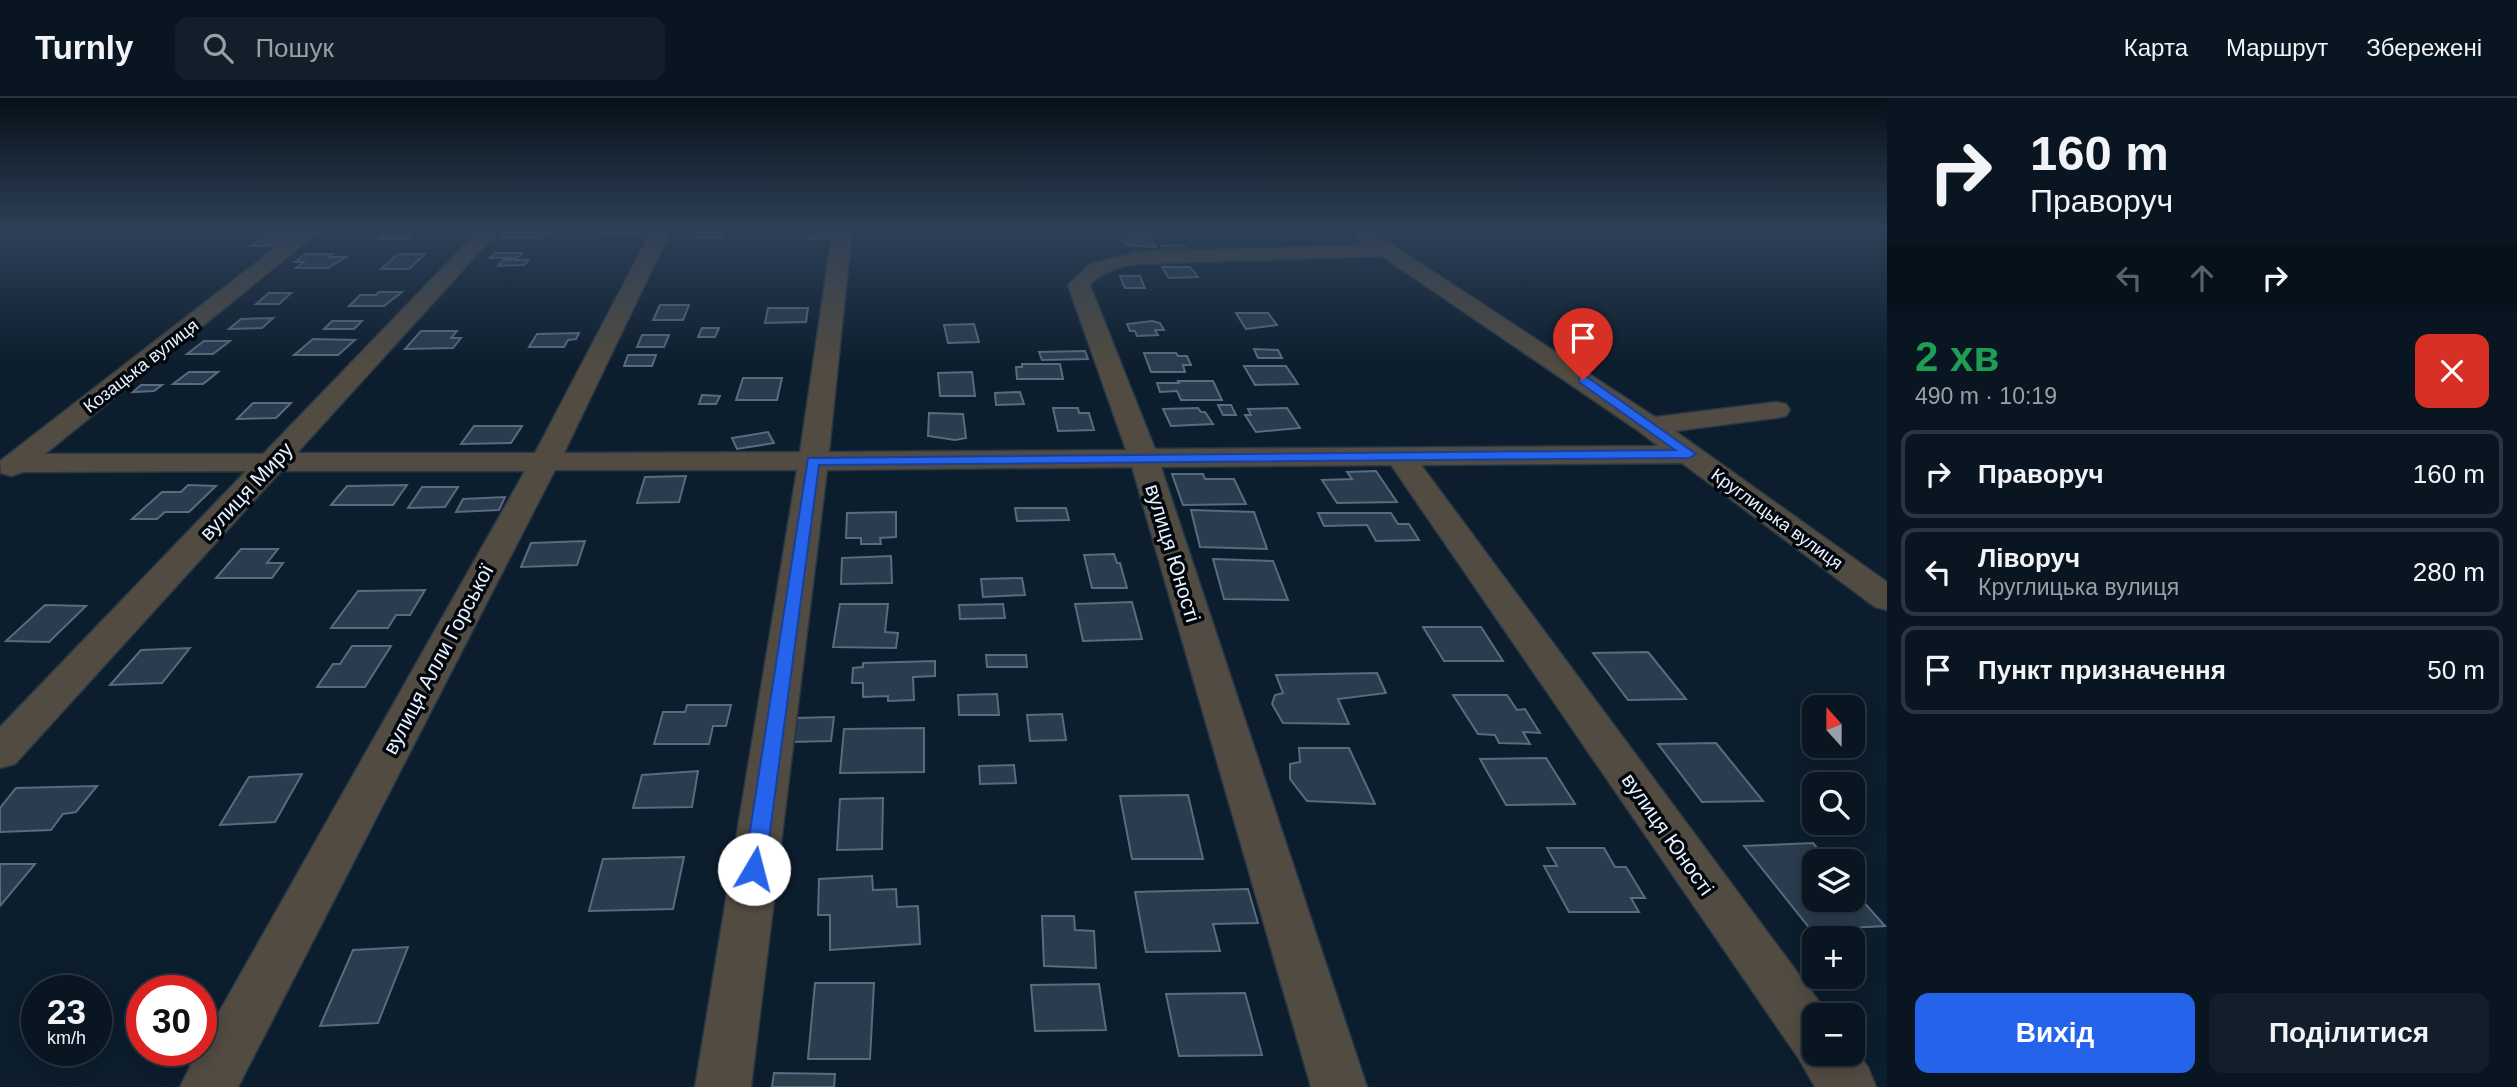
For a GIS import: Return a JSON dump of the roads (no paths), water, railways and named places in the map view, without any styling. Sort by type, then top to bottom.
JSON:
[{"type":"street","name":"Козацька вулиця","points":[[9,469],[255,274]]},
{"type":"street","name":"вулиця Миру","points":[[0,753],[448,274]]},
{"type":"street","name":"вулиця Алли Горської","points":[[208,1087],[546,460],[639,274]]},
{"type":"street","points":[[723,1087],[813,461],[836,274]]},
{"type":"street","name":"вулиця Юності","points":[[1088,274],[1079,285],[1144,459],[1339,1087]]},
{"type":"street","name":"Круглицька вулиця","points":[[1423,274],[1650,426],[1887,599]]},
{"type":"street","points":[[1650,426],[1776,410]]},
{"type":"street","points":[[9,469],[275,461],[813,461],[1689,454]]},
{"type":"street","name":"вулиця Юності","points":[[1400,457],[1802,1022]]},
{"type":"street","points":[[1833,1066],[1848,1087]]}]
